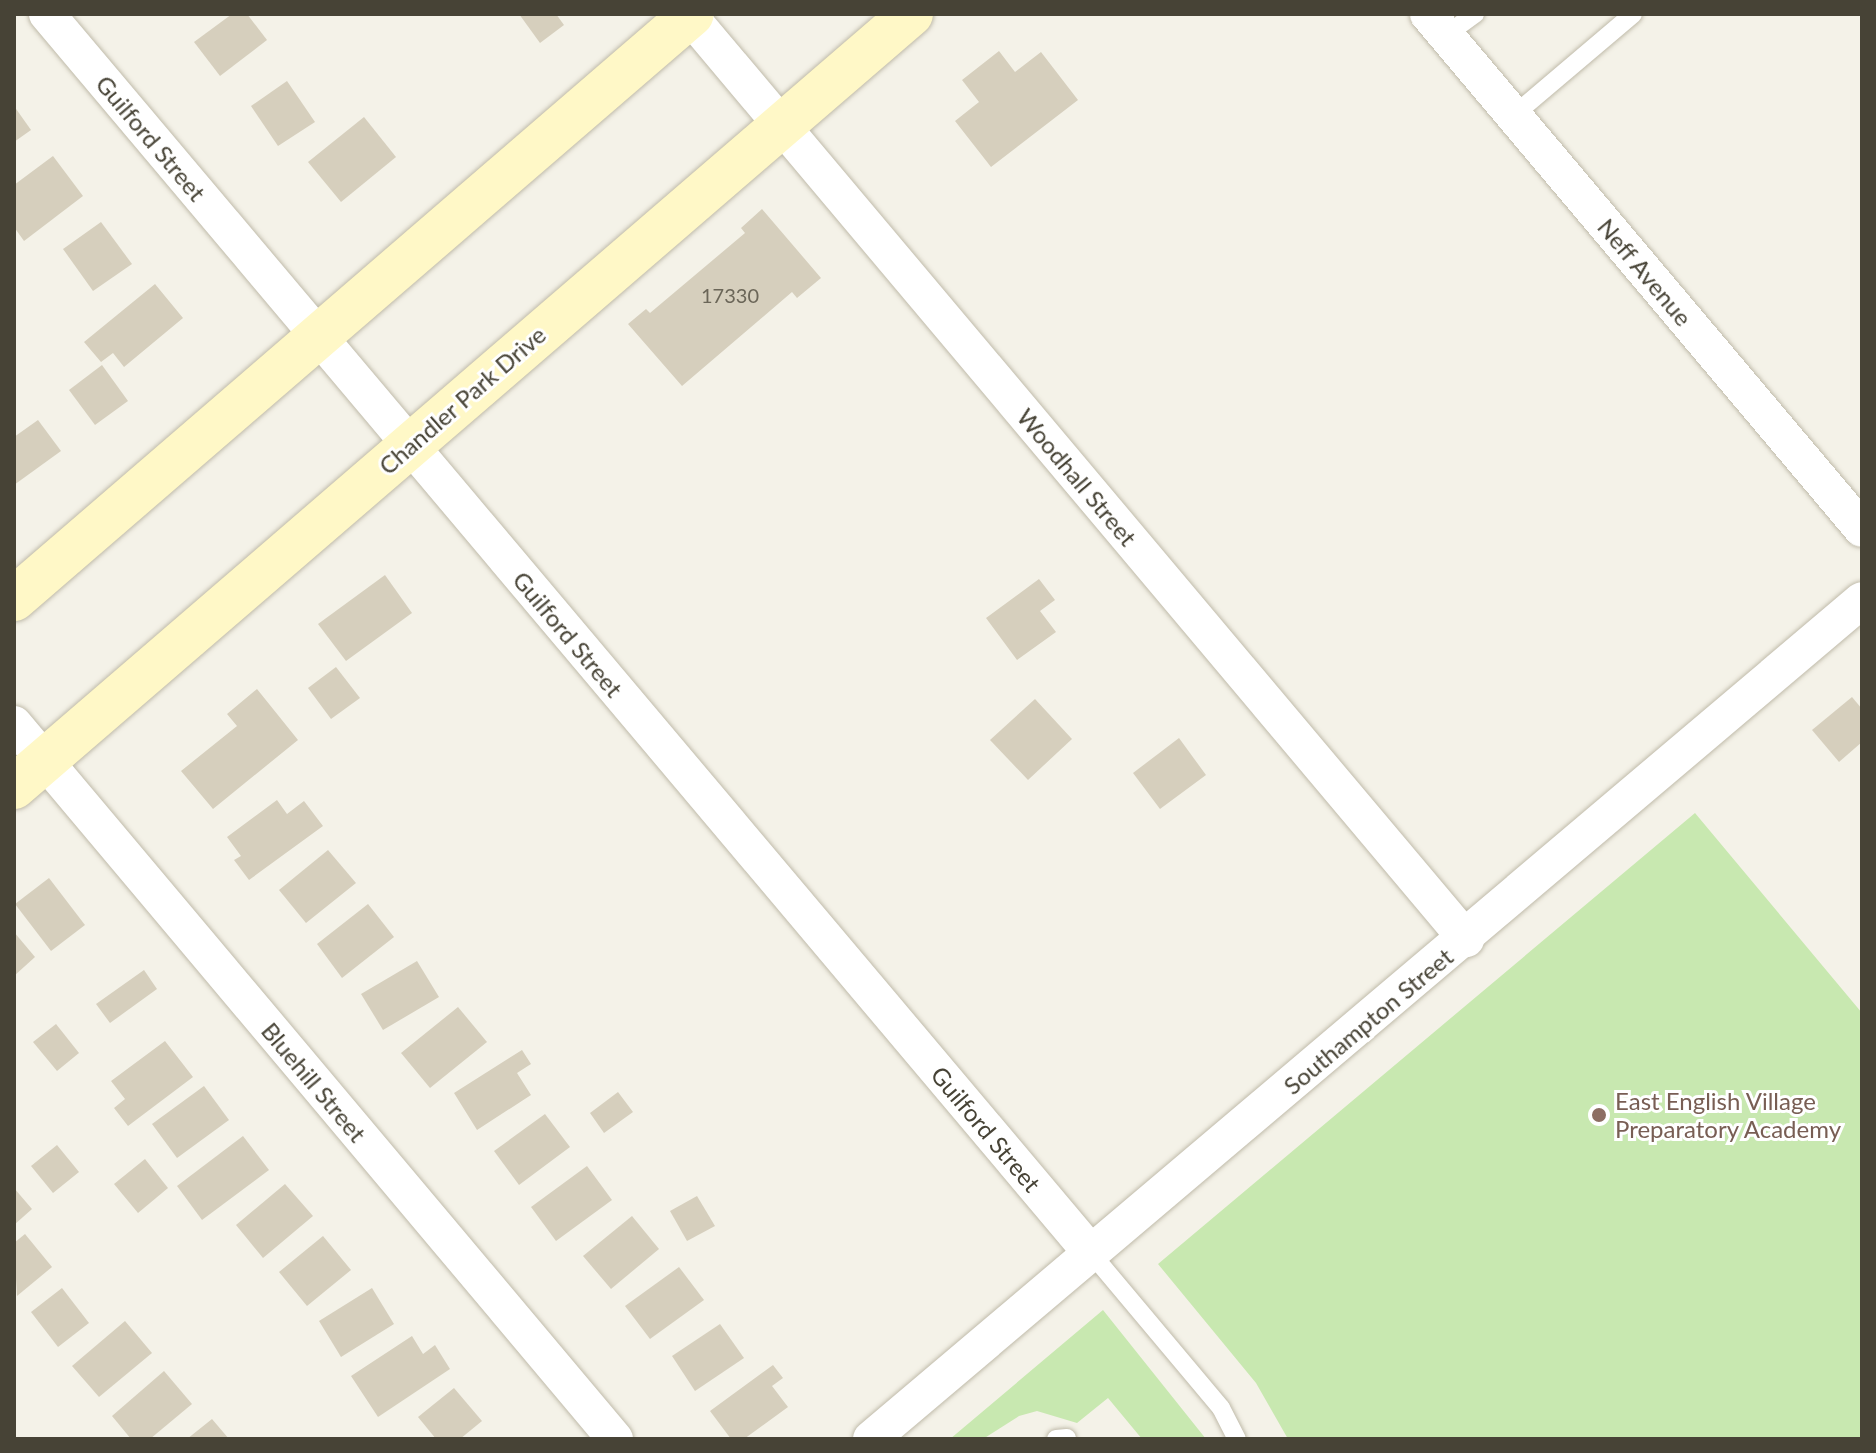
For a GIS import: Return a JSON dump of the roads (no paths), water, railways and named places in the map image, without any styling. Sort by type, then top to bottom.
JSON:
[{"type":"street","name":"Guilford Street","points":[[47,14],[1091,1253]]},
{"type":"street","name":"Chandler Park Drive","points":[[29,774],[911,14]]},
{"type":"street","points":[[14,599],[690,15]]},
{"type":"street","name":"Woodhall Street","points":[[690,15],[1466,939]]},
{"type":"street","name":"Neff Avenue","points":[[1437,25],[1862,529]]},
{"type":"street","name":"Southampton Street","points":[[871,1439],[1466,939],[1862,600]]},
{"type":"street","name":"Bluehill Street","points":[[14,724],[29,774],[615,1439]]},
{"type":"lane","points":[[1437,25],[1475,14]]},
{"type":"lane","points":[[1514,115],[1633,14]]},
{"type":"lane","points":[[1091,1253],[1221,1408],[1237,1439]]},
{"type":"place","name":"East English Village Preparatory Academy","points":[[1599,1115]]}]
